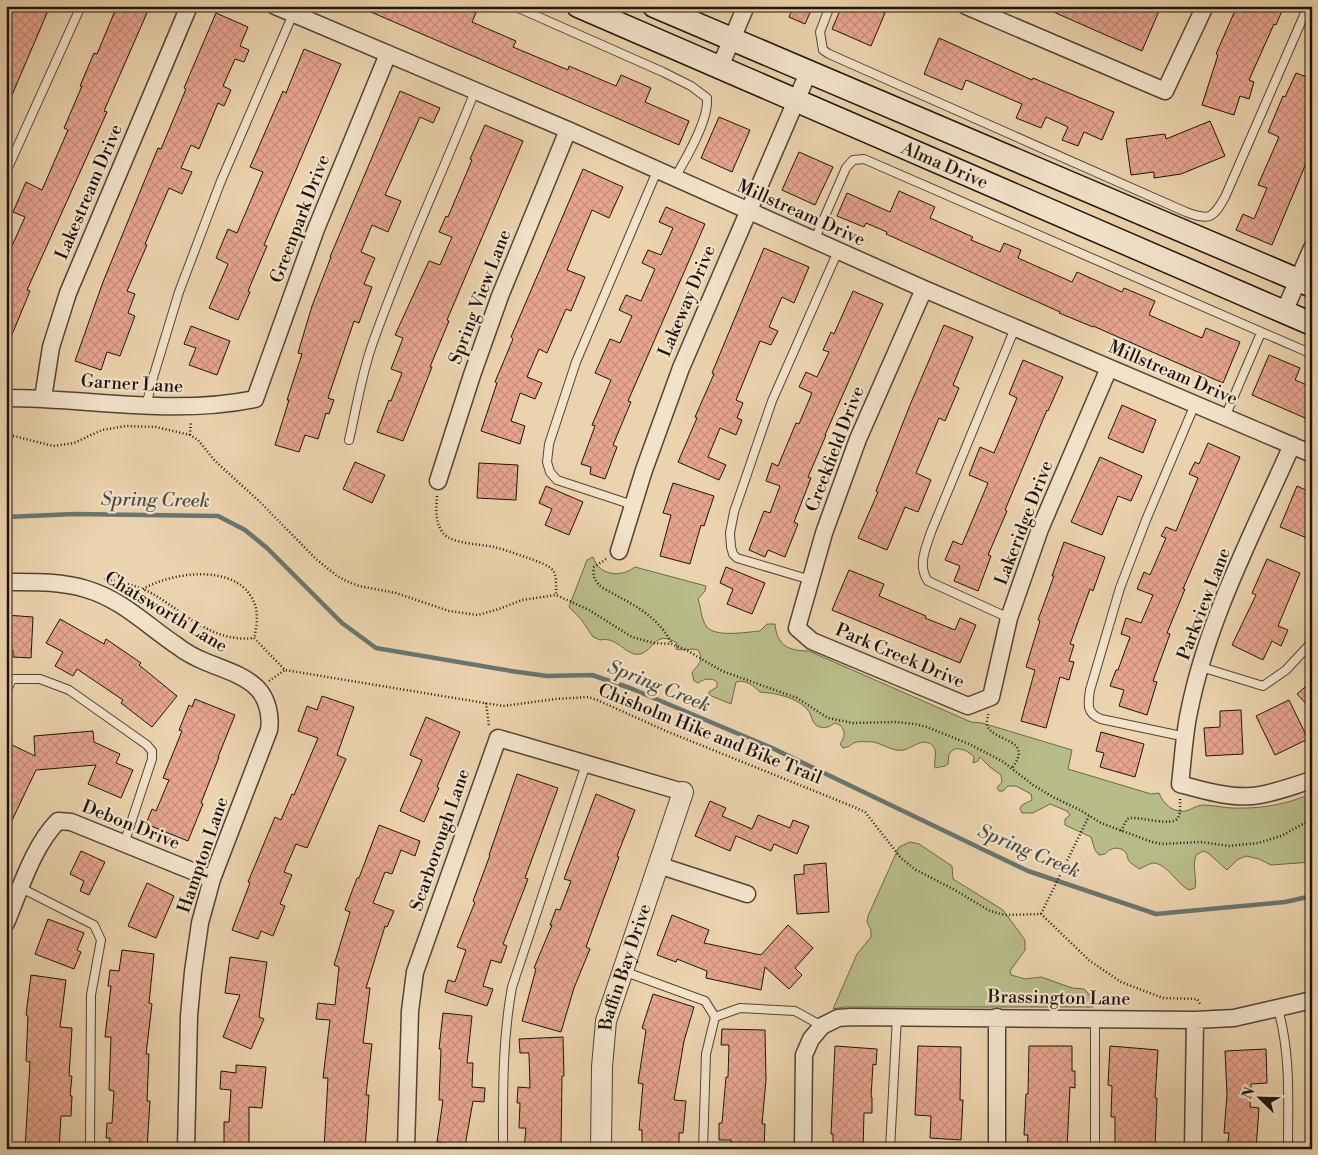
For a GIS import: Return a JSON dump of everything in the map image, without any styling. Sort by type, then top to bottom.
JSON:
[{"type":"main road","name":"Alma Drive","points":[[578,6],[795,102],[1312,324]]},
{"type":"main road","name":"Alma Drive","points":[[654,6],[808,73],[1305,282]]},
{"type":"street","name":"Lakestream Drive","points":[[43,398],[51,347],[68,293],[189,6]]},
{"type":"street","name":"Millstream Drive","points":[[275,6],[568,130],[674,179],[924,289],[1312,454]]},
{"type":"street","points":[[719,69],[746,6]]},
{"type":"street","points":[[966,6],[1165,90],[1200,8]]},
{"type":"street","name":"Greenpark Drive","points":[[255,400],[316,229],[388,54]]},
{"type":"street","name":"Lakeway Drive","points":[[619,551],[633,505],[681,368],[808,73]]},
{"type":"street","name":"Spring View Lane","points":[[438,481],[500,296],[568,130]]},
{"type":"street","points":[[1284,312],[1305,282],[1312,248]]},
{"type":"street","name":"Creekfield Drive","points":[[797,628],[824,533],[858,439],[924,289]]},
{"type":"street","name":"Lakeridge Drive","points":[[991,697],[1009,618],[1040,529],[1109,368]]},
{"type":"street","name":"Garner Lane","points":[[6,398],[43,398],[146,407],[191,407],[255,400]]},
{"type":"street","name":"Parkview Lane","points":[[1180,784],[1189,712],[1201,667],[1225,598],[1292,445]]},
{"type":"street","name":"Chatsworth Lane","points":[[6,582],[60,583],[87,589],[113,600],[134,612],[176,645],[203,661],[258,688],[264,700]]},
{"type":"street","name":"Park Creek Drive","points":[[797,628],[812,640],[968,706],[991,697]]},
{"type":"street","name":"Hampton Lane","points":[[186,1149],[189,1016],[200,923],[212,879],[269,730],[271,718],[264,700]]},
{"type":"street","points":[[498,738],[683,792]]},
{"type":"street","name":"Scarborough Lane","points":[[406,1149],[410,1011],[415,972],[498,738]]},
{"type":"street","points":[[1180,784],[1214,793],[1251,796],[1280,790],[1312,780]]},
{"type":"street","name":"Baffin Bay Drive","points":[[601,1149],[602,1067],[606,1021],[683,792]]},
{"type":"street","name":"Debon Drive","points":[[6,923],[35,854],[48,831],[58,820],[71,822],[212,879]]},
{"type":"street","points":[[658,865],[747,894]]},
{"type":"street","name":"Brassington Lane","points":[[803,1149],[804,1055],[811,1039],[822,1026],[838,1018],[997,1017],[1195,1020],[1234,1018],[1312,1000]]},
{"type":"street","points":[[997,1017],[997,1149]]},
{"type":"street","points":[[1193,1149],[1195,1020]]},
{"type":"lane","points":[[6,172],[82,6]]},
{"type":"lane","points":[[514,6],[663,72],[691,86],[707,98],[708,105],[705,116],[691,151],[674,179]]},
{"type":"lane","points":[[830,6],[820,32],[823,50],[829,54],[1186,212],[1208,218],[1213,215],[1225,197],[1308,6]]},
{"type":"lane","points":[[146,407],[179,292],[220,181],[294,14]]},
{"type":"lane","points":[[349,440],[371,349],[399,274],[476,91]]},
{"type":"lane","points":[[814,241],[846,168],[853,160],[864,160],[1312,354]]},
{"type":"lane","points":[[633,505],[557,480],[550,472],[547,462],[549,444],[576,362],[658,171]]},
{"type":"lane","points":[[811,580],[737,558],[733,554],[730,533],[734,512],[772,401],[838,251]]},
{"type":"lane","points":[[1009,618],[928,580],[923,573],[923,559],[931,532],[1015,328]]},
{"type":"lane","points":[[1225,417],[1261,333]]},
{"type":"lane","points":[[1186,738],[1101,719],[1094,716],[1089,710],[1088,702],[1120,588],[1146,520],[1195,404]]},
{"type":"lane","points":[[1201,667],[1263,686],[1286,670],[1312,642]]},
{"type":"lane","points":[[6,692],[9,679],[40,679],[68,690],[147,745],[152,751],[152,759],[124,844]]},
{"type":"lane","points":[[503,1149],[503,1068],[506,1016],[512,987],[586,764]]},
{"type":"lane","points":[[21,888],[94,925],[101,940],[92,995],[90,1149]]},
{"type":"lane","points":[[622,971],[705,1001],[715,1017],[706,1054],[703,1149]]},
{"type":"lane","points":[[715,1017],[740,1008],[795,1011],[822,1026]]},
{"type":"lane","points":[[1278,1008],[1285,1033],[1288,1070],[1288,1149]]},
{"type":"lane","points":[[890,1149],[897,1017]]},
{"type":"lane","points":[[1095,1018],[1095,1149]]},
{"type":"path","points":[[6,436],[14,436],[54,446],[74,443],[102,430],[126,426],[156,428],[190,435],[198,440],[215,461],[260,502],[316,558],[346,581],[359,586],[396,593],[449,611],[478,615],[522,600],[556,595],[588,610],[632,637],[654,643],[672,644],[722,671],[797,698],[828,718],[853,723],[896,722],[927,727],[980,748],[1012,768],[1032,785],[1089,816],[1146,840],[1162,844],[1189,842],[1235,846],[1270,840],[1312,819]]},
{"type":"path","points":[[438,481],[436,516],[443,534],[456,541],[495,548],[546,566],[554,572],[556,595]]},
{"type":"path","points":[[619,551],[594,567],[594,578],[603,588],[652,617],[664,630],[672,644]]},
{"type":"path","points":[[187,574],[211,575],[231,581],[248,592],[254,601],[257,612],[254,638],[244,639],[214,633],[143,589],[164,579],[187,574]]},
{"type":"path","name":"Chisholm Hike and Bike Trail","points":[[254,638],[285,670],[503,706],[578,697],[597,700],[666,731],[866,812],[901,858],[916,870],[990,911],[1005,915],[1042,912]]},
{"type":"path","points":[[991,697],[987,725],[995,734],[1011,741],[1016,747],[1018,760],[1012,768]]},
{"type":"path","points":[[486,703],[489,730],[498,738]]},
{"type":"path","points":[[1121,831],[1127,820],[1132,818],[1165,822],[1175,821],[1180,810],[1180,784]]},
{"type":"path","points":[[1089,816],[1042,912],[1090,961],[1121,982],[1163,998],[1197,999],[1200,1001],[1200,1007],[1195,1020]]},
{"type":"green space","points":[[593,557],[600,568],[611,573],[623,573],[635,567],[706,586],[705,591],[698,599],[704,623],[710,630],[723,633],[739,633],[760,631],[767,624],[775,624],[778,638],[785,646],[796,650],[809,651],[971,722],[982,723],[1072,750],[1068,769],[1151,794],[1159,793],[1165,803],[1175,810],[1187,811],[1204,805],[1232,808],[1263,807],[1293,801],[1312,793],[1312,862],[1271,865],[1259,859],[1246,856],[1237,860],[1227,870],[1208,853],[1203,851],[1196,855],[1194,863],[1195,888],[1189,890],[1159,864],[1152,863],[1139,869],[1130,862],[1124,850],[1112,849],[1105,854],[1099,855],[1095,850],[1091,837],[1065,825],[1065,819],[1070,815],[1067,811],[1050,804],[1033,813],[1022,813],[1020,809],[1022,805],[1032,800],[1031,794],[1016,786],[1008,786],[1003,791],[999,791],[997,788],[1002,782],[1001,775],[980,757],[978,761],[973,763],[974,757],[965,750],[954,749],[949,754],[948,764],[935,768],[935,750],[929,743],[919,743],[903,750],[894,750],[873,742],[858,742],[843,748],[840,744],[844,732],[840,725],[835,723],[822,728],[817,726],[807,709],[797,701],[779,695],[760,692],[746,682],[736,682],[731,704],[709,695],[709,692],[717,687],[717,682],[708,679],[698,683],[694,681],[692,673],[701,657],[698,650],[676,649],[677,643],[669,639],[663,639],[655,642],[644,652],[635,654],[630,653],[617,643],[593,637],[581,619],[569,607],[587,560]]},
{"type":"green space","points":[[910,842],[919,844],[952,866],[953,879],[1003,910],[1025,940],[1025,950],[1010,971],[1011,975],[1025,979],[1041,977],[1072,988],[1084,989],[1089,994],[1093,1007],[844,1007],[833,1009],[857,954],[871,937],[871,930],[867,922],[868,916],[899,847]]},
{"type":"building","points":[[9,6],[50,6],[6,109],[6,13]]},
{"type":"building","points":[[117,6],[150,6],[104,111],[107,112],[27,290],[30,291],[6,349],[6,259],[25,217],[13,212],[26,182],[42,190],[68,130],[64,128],[82,86],[80,86],[94,53],[97,54]]},
{"type":"building","points":[[357,6],[479,6],[472,22],[516,41],[513,47],[568,70],[569,66],[616,86],[621,75],[651,88],[645,102],[689,121],[679,145]]},
{"type":"building","points":[[794,6],[813,6],[805,24],[789,17]]},
{"type":"building","points":[[842,6],[869,6],[885,13],[871,46],[832,29]]},
{"type":"building","points":[[1040,6],[1148,6],[1159,11],[1142,51]]},
{"type":"building","points":[[1237,6],[1284,6],[1249,80],[1254,82],[1249,99],[1240,96],[1234,115],[1202,105],[1218,55],[1216,54]]},
{"type":"building","points":[[216,13],[248,27],[240,46],[249,50],[244,62],[235,59],[223,86],[231,90],[224,106],[218,103],[199,149],[191,145],[181,168],[192,172],[182,194],[169,188],[145,244],[147,245],[127,291],[135,294],[128,313],[135,316],[120,356],[107,352],[101,370],[75,361],[103,282],[158,148],[161,149],[186,89],[184,88]]},
{"type":"building","points":[[939,38],[1032,80],[1033,78],[1114,112],[1102,140],[1084,132],[1078,146],[1062,140],[1068,127],[1046,117],[1041,128],[1016,118],[1022,104],[966,80],[962,90],[924,74]]},
{"type":"building","points":[[304,49],[341,64],[264,245],[267,246],[238,320],[209,308],[228,264],[216,258],[228,229],[237,233],[263,172],[250,167],[283,91],[286,93]]},
{"type":"building","points":[[1296,73],[1312,79],[1312,149],[1272,245],[1236,230],[1243,214],[1254,219],[1267,188],[1258,185],[1279,137],[1268,132],[1283,96],[1285,97]]},
{"type":"building","points":[[400,91],[440,108],[433,123],[420,117],[385,195],[401,201],[388,232],[372,225],[361,252],[375,258],[364,284],[372,287],[359,323],[354,321],[328,398],[334,400],[329,414],[326,413],[318,439],[305,435],[299,452],[275,445],[302,354],[298,353],[312,306],[330,257]]},
{"type":"building","points":[[719,117],[750,130],[732,172],[701,158]]},
{"type":"building","points":[[1210,121],[1225,156],[1181,174],[1154,178],[1154,172],[1131,175],[1126,139],[1165,134],[1166,139]]},
{"type":"building","points":[[485,125],[523,141],[447,320],[449,321],[403,441],[377,432],[402,373],[391,369],[403,338],[395,335],[429,261],[440,265],[452,237],[439,232],[446,216],[448,217]]},
{"type":"building","points":[[799,152],[833,167],[815,205],[782,190]]},
{"type":"building","points":[[583,169],[623,187],[609,218],[592,210],[567,270],[585,277],[571,311],[566,309],[547,353],[539,349],[527,377],[542,383],[535,399],[520,393],[511,421],[525,426],[520,444],[481,431],[497,383],[495,382],[513,339],[511,337]]},
{"type":"building","points":[[899,191],[935,207],[930,218],[973,237],[971,240],[1000,252],[1004,243],[1021,250],[1018,258],[1072,282],[1077,272],[1122,292],[1124,288],[1155,301],[1149,315],[1202,338],[1206,328],[1240,342],[1223,383],[1059,313],[886,234],[887,232],[866,223],[864,227],[837,216],[847,193],[890,212]]},
{"type":"building","points":[[666,207],[705,224],[628,401],[631,402],[613,445],[617,447],[605,479],[590,474],[591,467],[581,464],[595,426],[592,425],[611,380],[595,373],[610,339],[620,343],[632,316],[619,310],[626,295],[641,301],[655,269],[642,263],[648,250],[661,255],[673,228],[659,222]]},
{"type":"building","points":[[764,248],[809,267],[794,303],[782,297],[769,327],[778,331],[771,345],[760,341],[736,400],[743,403],[737,418],[742,420],[736,435],[720,428],[708,457],[726,465],[719,480],[678,462],[714,374],[712,373]]},
{"type":"building","points":[[853,291],[883,304],[808,477],[811,478],[794,522],[798,524],[785,557],[768,550],[765,557],[749,550],[764,511],[770,513],[780,486],[766,481],[772,463],[778,466],[796,423],[799,424],[812,393],[799,387],[806,372],[817,377],[829,352],[823,350],[831,332],[834,334]]},
{"type":"building","points":[[944,325],[973,337],[953,385],[959,388],[945,421],[939,418],[916,473],[931,480],[918,512],[905,507],[887,550],[858,538],[878,492],[876,491],[910,405]]},
{"type":"building","points":[[191,326],[230,341],[217,375],[189,365],[196,348],[184,344]]},
{"type":"building","points":[[1269,355],[1300,368],[1295,380],[1312,387],[1312,421],[1252,395]]},
{"type":"building","points":[[1023,360],[1063,377],[1005,510],[1007,511],[988,555],[991,556],[978,591],[954,581],[960,566],[945,560],[953,541],[962,545],[988,483],[969,475],[980,447],[994,453],[1017,398],[1009,394]]},
{"type":"building","points":[[1122,405],[1156,420],[1143,453],[1108,438]]},
{"type":"building","points":[[1208,443],[1240,457],[1183,589],[1185,589],[1167,633],[1170,634],[1153,681],[1157,682],[1147,715],[1119,706],[1124,690],[1110,686],[1130,637],[1121,634],[1126,618],[1141,623],[1153,595],[1137,589],[1144,572],[1150,575],[1166,538],[1161,536],[1166,527],[1176,531],[1198,478],[1189,474],[1195,462],[1199,464]]},
{"type":"building","points":[[1100,457],[1142,476],[1131,501],[1118,496],[1102,535],[1071,522]]},
{"type":"building","points":[[355,462],[385,475],[372,503],[343,489]]},
{"type":"building","points":[[479,463],[518,465],[516,500],[477,498]]},
{"type":"building","points":[[673,483],[714,496],[704,526],[701,525],[690,564],[660,556],[671,515],[663,513]]},
{"type":"building","points":[[546,486],[583,502],[569,535],[545,525],[552,509],[539,503]]},
{"type":"building","points":[[1297,486],[1312,493],[1312,540],[1280,527]]},
{"type":"building","points":[[1064,542],[1105,557],[1093,591],[1090,589],[1070,644],[1074,645],[1069,661],[1074,662],[1069,680],[1060,677],[1046,728],[1021,721],[1035,670],[1026,667],[1040,621],[1038,620]]},
{"type":"building","points":[[1267,559],[1300,573],[1278,626],[1288,630],[1281,646],[1272,641],[1263,660],[1232,645],[1256,595],[1252,593]]},
{"type":"building","points":[[726,567],[765,583],[752,614],[727,604],[733,589],[720,583]]},
{"type":"building","points":[[849,570],[884,584],[879,596],[926,616],[925,618],[955,630],[960,618],[976,625],[960,663],[832,610]]},
{"type":"building","points":[[6,615],[33,617],[31,658],[13,657],[13,650],[6,650]]},
{"type":"building","points":[[60,619],[104,644],[106,639],[141,663],[139,665],[177,696],[152,727],[121,703],[123,700],[77,669],[73,676],[55,666],[63,652],[46,643]]},
{"type":"building","points":[[1312,681],[1312,710],[1297,694]]},
{"type":"building","points":[[322,696],[354,707],[337,755],[346,759],[307,848],[296,844],[284,872],[292,875],[280,904],[285,906],[273,936],[261,931],[258,939],[232,930],[250,883],[248,882],[275,817],[281,820],[292,794],[294,795],[318,738],[298,731],[307,706],[317,710]]},
{"type":"building","points":[[195,699],[235,715],[188,841],[146,824],[152,809],[156,811],[169,780],[163,778],[182,731],[179,730],[189,705],[192,707]]},
{"type":"building","points":[[1289,700],[1308,739],[1275,755],[1256,716]]},
{"type":"building","points":[[1241,710],[1243,754],[1206,756],[1204,728],[1220,727],[1220,711]]},
{"type":"building","points":[[426,717],[460,732],[424,822],[400,811],[422,760],[410,755]]},
{"type":"building","points":[[93,731],[94,742],[120,754],[116,763],[133,770],[121,798],[88,784],[96,765],[36,770],[6,833],[6,742],[35,756],[34,736]]},
{"type":"building","points":[[1101,732],[1144,744],[1135,777],[1100,767],[1104,753],[1096,751]]},
{"type":"building","points":[[517,774],[558,788],[525,878],[528,879],[503,944],[507,946],[501,963],[491,960],[483,986],[493,989],[487,1006],[445,992],[448,980],[455,982],[466,950],[457,947],[475,902],[473,901]]},
{"type":"building","points":[[596,794],[635,810],[586,947],[590,949],[574,988],[561,1032],[522,1021],[536,969],[534,968],[552,925],[550,925],[556,909],[560,910],[571,881],[564,879]]},
{"type":"building","points":[[710,801],[726,808],[722,816],[752,829],[758,815],[790,828],[793,820],[809,826],[797,854],[774,844],[771,851],[736,836],[730,851],[695,836]]},
{"type":"building","points":[[379,825],[420,841],[415,856],[401,850],[392,874],[385,872],[373,903],[394,911],[387,927],[385,926],[366,988],[370,988],[363,1043],[372,1044],[366,1095],[369,1095],[365,1149],[324,1149],[328,1078],[323,1078],[330,1020],[316,1019],[318,1003],[335,1005],[339,967],[334,965],[350,912],[345,910]]},
{"type":"building","points":[[81,851],[105,862],[89,895],[80,891],[84,881],[70,874]]},
{"type":"building","points":[[826,863],[829,912],[797,914],[794,875],[804,874],[804,865]]},
{"type":"building","points":[[147,883],[174,896],[156,938],[128,926]]},
{"type":"building","points":[[672,915],[709,930],[704,943],[761,955],[788,925],[813,948],[795,968],[802,975],[789,989],[765,967],[761,990],[706,978],[707,971],[677,959],[676,962],[657,955]]},
{"type":"building","points":[[48,919],[84,933],[77,950],[81,952],[74,969],[35,954]]},
{"type":"building","points":[[122,950],[154,954],[149,1003],[152,1004],[146,1054],[149,1054],[147,1101],[150,1101],[147,1149],[109,1149],[110,1138],[106,1138],[107,1123],[112,1123],[114,1091],[109,1090],[111,1037],[105,1037],[111,986],[108,986],[110,970],[119,971]]},
{"type":"building","points":[[230,957],[267,962],[259,1017],[264,1019],[251,1049],[223,1037],[240,995],[225,993]]},
{"type":"building","points":[[31,975],[66,980],[60,1027],[72,1028],[69,1076],[72,1076],[70,1096],[72,1096],[71,1116],[61,1116],[59,1149],[25,1149],[30,1062],[26,1061],[28,1016],[26,1015]]},
{"type":"building","points":[[653,994],[694,1007],[684,1041],[674,1100],[686,1101],[683,1133],[679,1133],[679,1149],[642,1149],[642,1130],[639,1130],[643,1084],[638,1083],[646,1030],[642,1028]]},
{"type":"building","points":[[443,1013],[472,1016],[467,1063],[473,1063],[472,1087],[485,1088],[484,1102],[473,1101],[465,1146],[437,1142],[443,1100],[439,1100],[441,1049],[439,1049]]},
{"type":"building","points":[[722,1029],[765,1030],[766,1080],[762,1124],[765,1124],[764,1149],[731,1149],[731,1140],[719,1140],[719,1123],[722,1123],[726,1077],[728,1077],[729,1045],[721,1045]]},
{"type":"building","points":[[563,1037],[564,1076],[562,1076],[561,1149],[524,1149],[526,1128],[519,1128],[520,1103],[517,1103],[518,1087],[530,1088],[529,1053],[520,1053],[519,1039]]},
{"type":"building","points":[[835,1046],[877,1049],[876,1065],[873,1064],[872,1113],[864,1113],[863,1149],[833,1149],[833,1134],[831,1134]]},
{"type":"building","points":[[918,1046],[961,1047],[960,1100],[963,1100],[961,1140],[930,1138],[931,1116],[915,1115]]},
{"type":"building","points":[[1029,1046],[1072,1046],[1072,1071],[1075,1071],[1075,1088],[1070,1087],[1067,1149],[1027,1149],[1028,1135],[1024,1135],[1026,1094],[1028,1094]]},
{"type":"building","points":[[1110,1046],[1158,1050],[1155,1098],[1157,1098],[1155,1149],[1115,1149],[1115,1117],[1111,1117],[1112,1086],[1108,1085]]},
{"type":"building","points":[[1266,1049],[1267,1083],[1251,1084],[1250,1107],[1259,1108],[1256,1149],[1227,1149],[1229,1133],[1224,1133],[1227,1095],[1225,1051]]},
{"type":"building","points":[[236,1065],[266,1067],[262,1108],[249,1107],[249,1149],[224,1149],[224,1122],[229,1122],[231,1090],[220,1089],[221,1071],[236,1073]]},
{"type":"waterway","name":"Spring Creek","points":[[6,517],[74,514],[218,516],[245,530],[267,548],[342,623],[376,648],[547,676],[592,675],[630,688],[772,748],[1028,871],[1156,914],[1285,902],[1312,896]]}]
